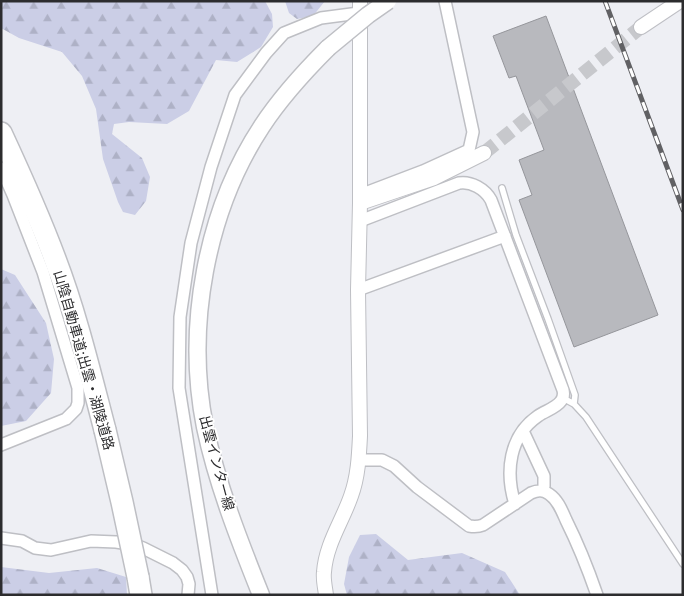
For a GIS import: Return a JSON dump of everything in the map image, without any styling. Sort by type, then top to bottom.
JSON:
[{"type":"highway","name":"山陰自動車道;出雲・湖陵道路","points":[[1,133],[56,260],[79,331],[105,430],[140,586]]},
{"type":"main road","name":"出雲インター線","points":[[260,595],[220,483],[205,426],[201,401],[198,372],[198,325],[200,301],[209,251],[227,195],[250,146],[262,126],[293,84],[328,48],[388,1]]},
{"type":"street","points":[[360,199],[469,150],[473,132],[445,1]]},
{"type":"street","points":[[641,27],[680,1]]},
{"type":"street","points":[[212,595],[178,388],[180,317],[191,243],[212,166],[235,95],[266,53],[284,33],[321,18],[359,7],[359,460],[352,492],[326,560],[324,573],[326,595]]},
{"type":"street","points":[[360,199],[434,178],[484,153]]},
{"type":"street","points":[[1,168],[43,272],[76,379],[79,396],[76,409],[66,419],[1,445]]},
{"type":"street","points":[[360,221],[463,182],[472,184],[489,195],[563,390],[563,398],[558,404],[537,416],[523,431],[516,444],[510,465],[510,484],[515,504]]},
{"type":"street","points":[[358,290],[505,236]]},
{"type":"street","points":[[523,431],[544,476],[543,491]]},
{"type":"street","points":[[359,460],[382,460],[394,466],[417,487],[469,526],[478,527],[483,525],[531,493],[543,491],[549,494],[560,506],[577,542],[597,595]]},
{"type":"street","points":[[1,538],[22,541],[35,548],[51,550],[92,542],[116,542],[135,545],[173,563],[182,570],[189,584],[188,595]]},
{"type":"lane","points":[[502,188],[516,235],[575,395],[574,404]]},
{"type":"lane","points":[[563,398],[574,404],[586,417],[683,564]]},
{"type":"green space","points":[[1,1],[265,1],[272,14],[273,27],[261,47],[237,62],[216,60],[189,111],[167,124],[129,122],[114,124],[112,134],[142,158],[150,177],[146,201],[135,215],[123,212],[118,202],[103,159],[96,109],[82,76],[62,52],[19,38],[1,28]]},
{"type":"green space","points":[[285,1],[325,1],[313,16],[297,19],[289,13]]},
{"type":"green space","points":[[1,269],[15,275],[46,323],[54,359],[51,393],[26,421],[1,426]]},
{"type":"green space","points":[[376,534],[408,560],[462,553],[505,572],[520,595],[347,595],[344,584],[349,557],[360,535]]},
{"type":"green space","points":[[1,567],[49,573],[97,568],[126,577],[127,595],[1,595]]},
{"type":"building","points":[[546,16],[658,315],[574,347],[519,200],[532,195],[519,160],[544,150],[516,76],[509,78],[493,36]]},
{"type":"tunnel","points":[[484,153],[641,27]]},
{"type":"railway","points":[[605,1],[683,210]]}]
